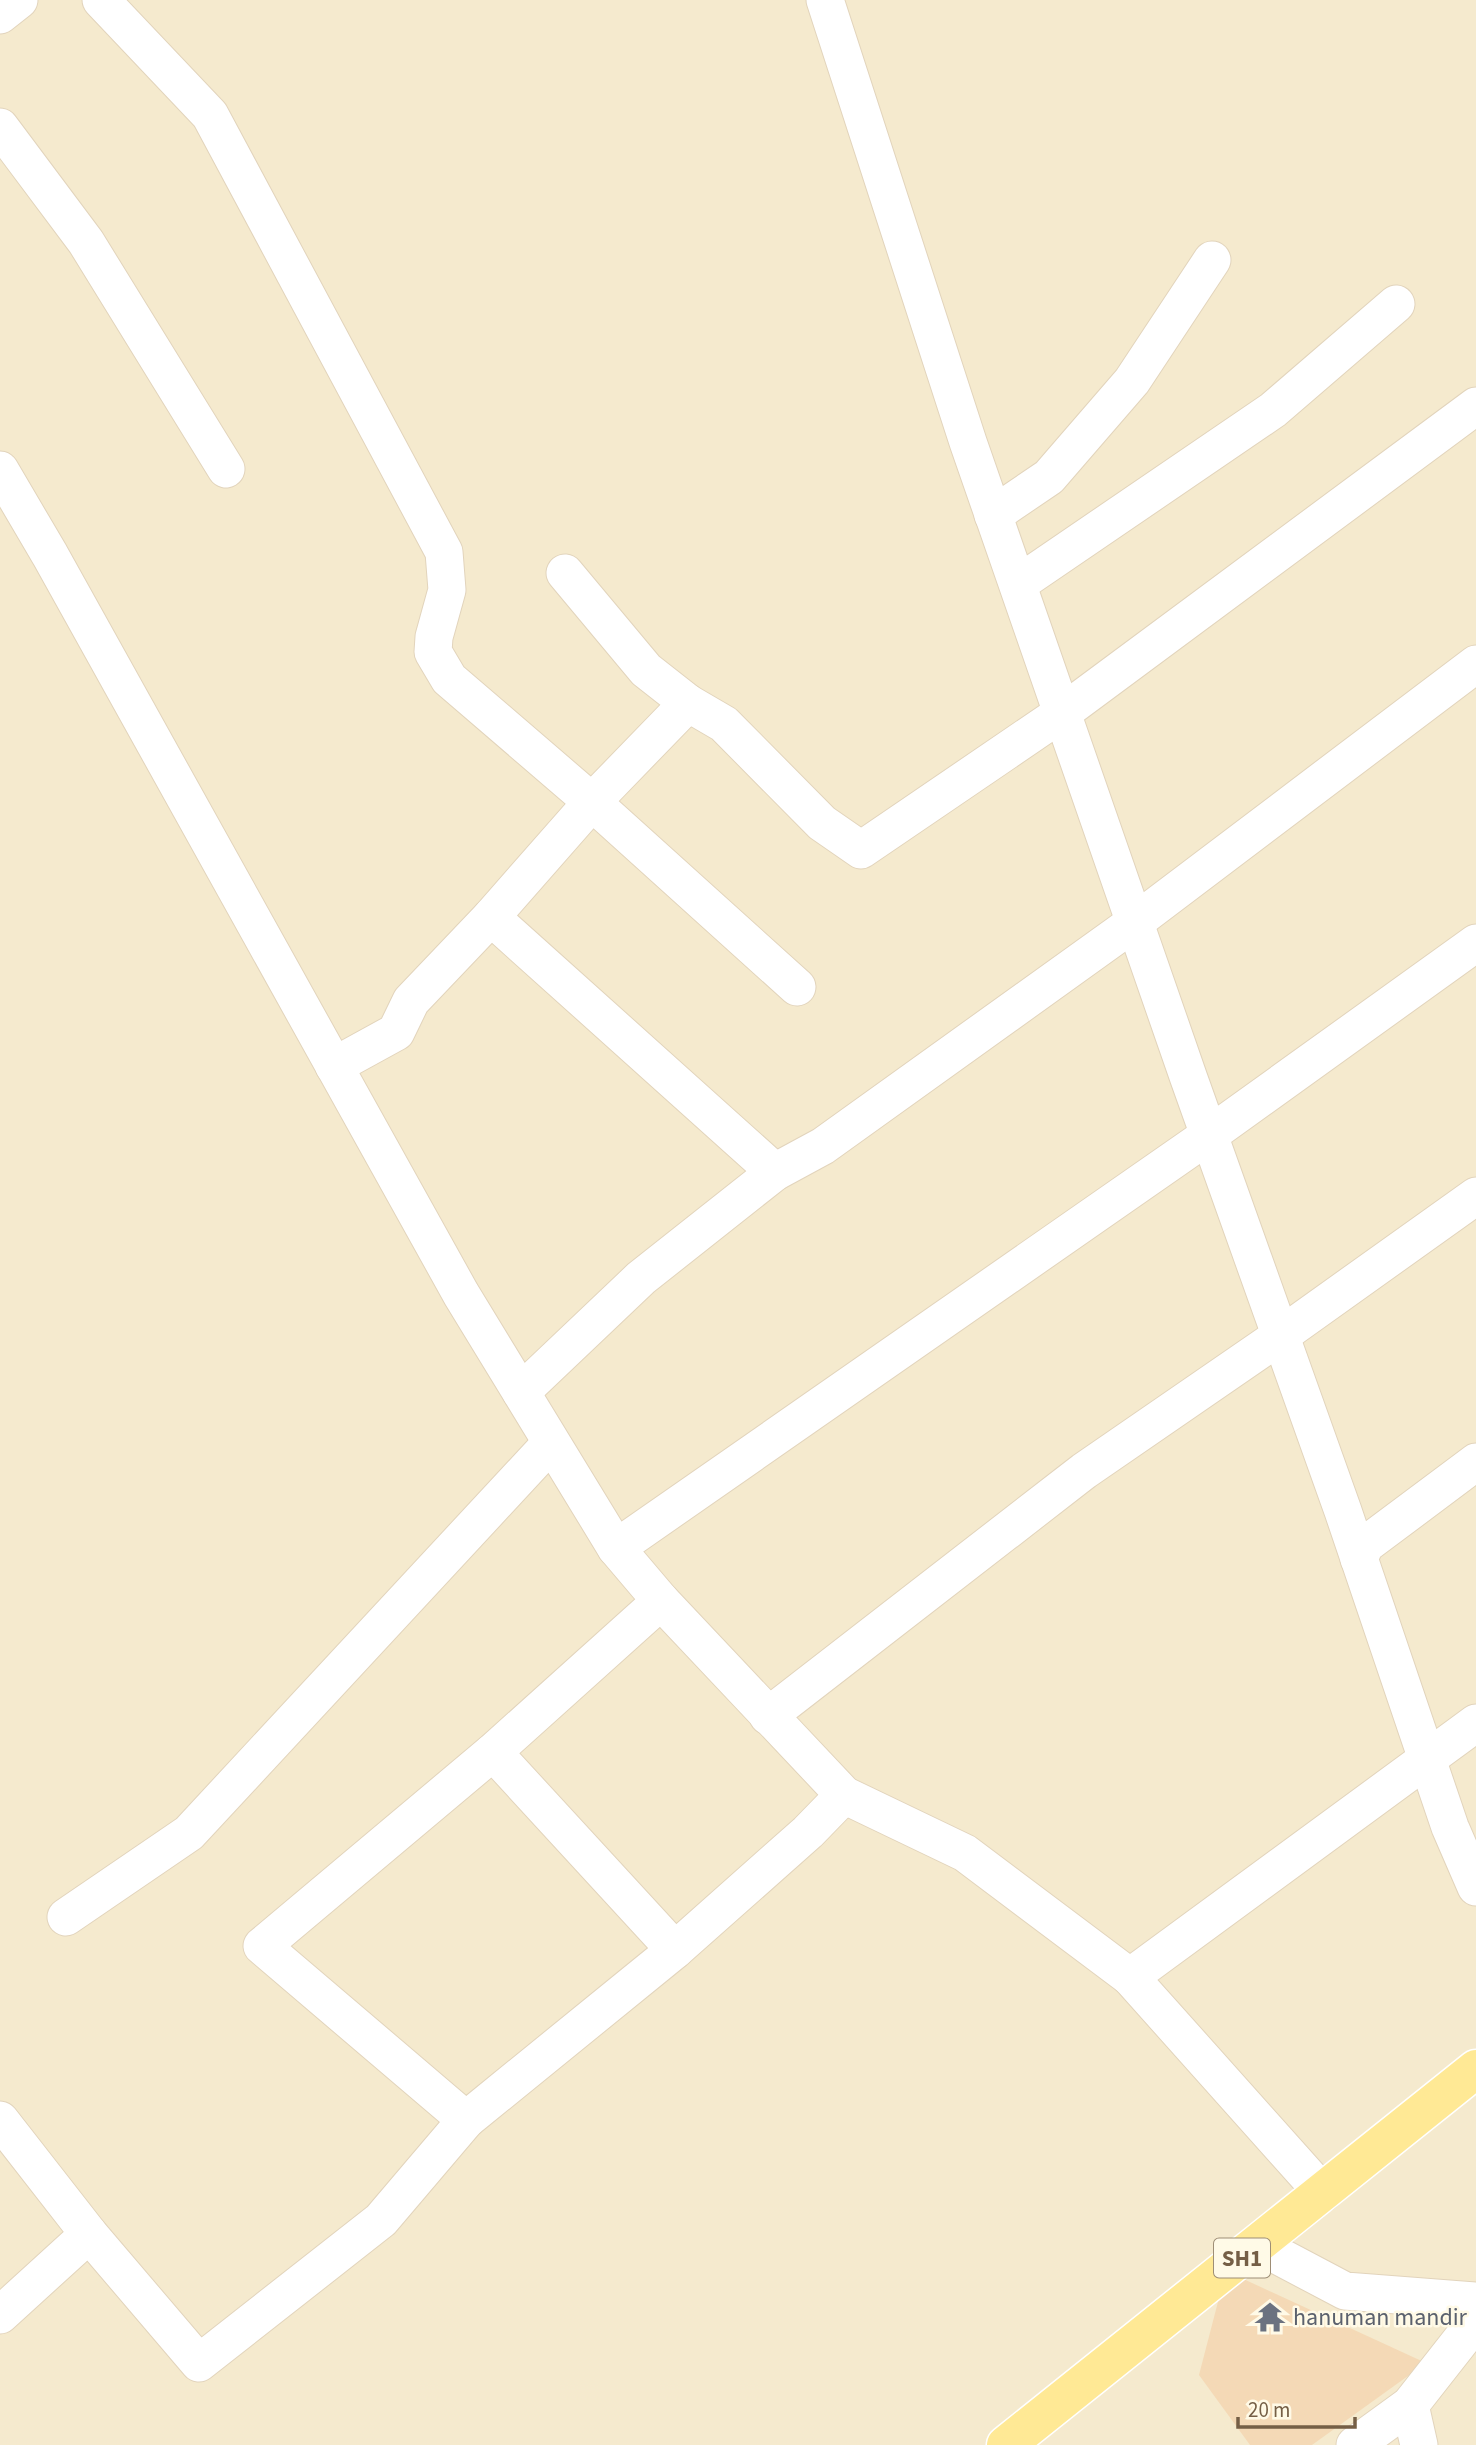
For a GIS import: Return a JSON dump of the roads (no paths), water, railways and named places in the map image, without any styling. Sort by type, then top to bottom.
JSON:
[{"type":"main road","name":"SH1","points":[[1006,2445],[1476,2069]]},
{"type":"street","points":[[0,15],[19,0]]},
{"type":"street","points":[[101,0],[210,115],[444,552],[447,590],[434,637],[433,652],[449,679],[592,802],[797,988]]},
{"type":"street","points":[[825,0],[993,515],[1359,1559],[1450,1827],[1476,1887]]},
{"type":"street","points":[[0,127],[86,242],[226,469]]},
{"type":"street","points":[[993,515],[1049,477],[1132,381],[1212,260]]},
{"type":"street","points":[[1018,584],[1273,410],[1396,304]]},
{"type":"street","points":[[565,573],[646,670],[688,703],[724,724],[822,823],[861,850],[1062,713],[1476,406]]},
{"type":"street","points":[[0,471],[57,567],[461,1294],[615,1548],[661,1601],[844,1795],[965,1853],[1130,1977],[1323,2193]]},
{"type":"street","points":[[521,1392],[641,1278],[775,1172],[823,1146],[1135,922],[1476,664]]},
{"type":"street","points":[[334,1066],[396,1032],[411,1001],[491,917],[592,802],[688,703]]},
{"type":"street","points":[[491,917],[775,1172]]},
{"type":"street","points":[[615,1548],[1209,1135],[1476,943]]},
{"type":"street","points":[[768,1716],[1084,1471],[1476,1196]]},
{"type":"street","points":[[66,1917],[190,1833],[551,1443]]},
{"type":"street","points":[[1359,1559],[1365,1545],[1476,1462]]},
{"type":"street","points":[[466,2120],[262,1946],[493,1752],[661,1601]]},
{"type":"street","points":[[1130,1977],[1476,1723]]},
{"type":"street","points":[[493,1752],[675,1950]]},
{"type":"street","points":[[0,2120],[89,2234],[199,2362],[381,2220],[466,2120],[675,1950],[808,1832],[844,1795]]},
{"type":"street","points":[[0,2315],[89,2234]]},
{"type":"street","points":[[1258,2245],[1345,2291],[1476,2301]]},
{"type":"street","points":[[1355,2445],[1410,2406],[1476,2321]]},
{"type":"street","points":[[1410,2406],[1419,2445]]},
{"type":"place","name":"hanuman mandir","points":[[1270,2317]]}]
